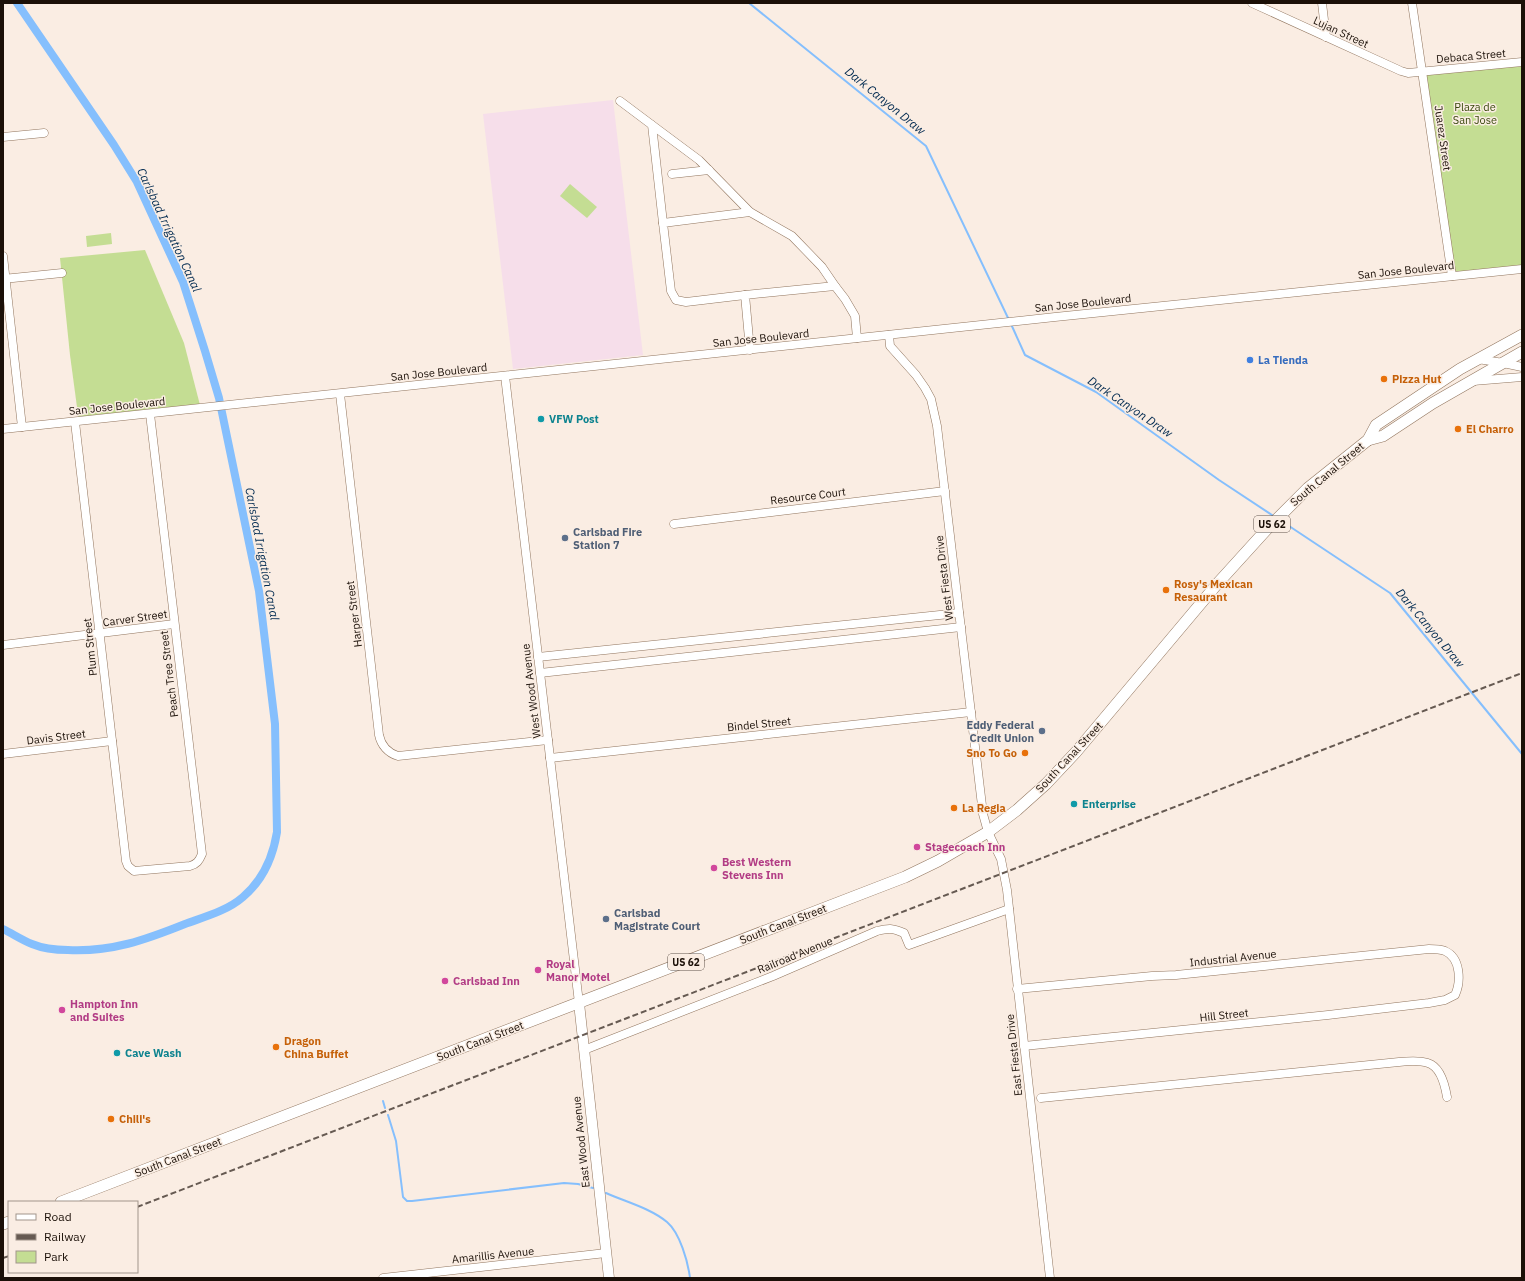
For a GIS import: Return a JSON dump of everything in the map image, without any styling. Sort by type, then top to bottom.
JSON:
[{"type":"highway","name":"South Canal Street","points":[[1368,440],[1376,425],[1439,382],[1477,359],[1522,335]]},
{"type":"highway","name":"South Canal Street","points":[[64,1201],[905,877],[962,848],[988,832],[1017,810],[1059,771],[1218,583],[1286,509],[1308,488],[1368,440],[1383,436],[1433,403],[1522,352]]},
{"type":"main road","name":"East Wood Avenue","points":[[579,1003],[609,1278]]},
{"type":"street","name":"Lujan Street","points":[[1252,3],[1401,71],[1408,73],[1422,72]]},
{"type":"street","points":[[1322,3],[1326,37]]},
{"type":"street","name":"Juarez Street","points":[[1412,3],[1452,276]]},
{"type":"street","name":"Debaca Street","points":[[1422,72],[1522,62]]},
{"type":"street","points":[[620,101],[699,160],[750,212],[792,236],[822,267],[845,299],[855,316],[857,338]]},
{"type":"street","points":[[652,125],[671,291],[676,300],[686,302],[835,286]]},
{"type":"street","points":[[3,137],[44,133]]},
{"type":"street","points":[[672,174],[709,170]]},
{"type":"street","points":[[663,223],[750,212]]},
{"type":"street","points":[[3,256],[4,279],[22,427]]},
{"type":"street","name":"San Jose Boulevard","points":[[3,429],[1522,269]]},
{"type":"street","points":[[4,279],[62,273]]},
{"type":"street","points":[[745,295],[750,350]]},
{"type":"street","name":"West Fiesta Drive","points":[[889,335],[890,346],[916,375],[931,399],[938,426],[983,814],[988,832]]},
{"type":"street","points":[[1477,359],[1522,367]]},
{"type":"street","name":"West Wood Avenue","points":[[505,376],[579,1003]]},
{"type":"street","points":[[1472,381],[1522,377]]},
{"type":"street","name":"Harper Street","points":[[340,394],[380,740],[389,752],[398,756],[548,740]]},
{"type":"street","name":"Peach Tree Street","points":[[131,868],[138,870],[190,866],[200,860],[202,854],[150,414]]},
{"type":"street","name":"Plum Street","points":[[75,422],[126,861],[128,866],[131,868]]},
{"type":"street","name":"Resource Court","points":[[674,524],[945,491]]},
{"type":"street","points":[[538,657],[959,613]]},
{"type":"street","name":"Carver Street","points":[[3,645],[174,624]]},
{"type":"street","points":[[540,673],[961,627]]},
{"type":"street","name":"Bindel Street","points":[[550,758],[971,712]]},
{"type":"street","name":"Davis Street","points":[[3,752],[112,740]]},
{"type":"street","name":"East Fiesta Drive","points":[[988,832],[1001,859],[1009,909],[1050,1278]]},
{"type":"street","name":"Railroad Avenue","points":[[584,1050],[779,973],[877,931],[888,928],[904,933],[909,945],[1009,909]]},
{"type":"street","name":"Industrial Avenue","points":[[1017,989],[1152,976],[1191,974],[1422,950],[1443,950],[1450,954]]},
{"type":"street","name":"Hill Street","points":[[1024,1046],[1312,1017],[1427,1003],[1451,998],[1457,991],[1459,978],[1456,963],[1450,954]]},
{"type":"street","points":[[1041,1098],[1237,1077],[1417,1061],[1427,1062],[1442,1076],[1447,1097]]},
{"type":"street","name":"Amarillis Avenue","points":[[383,1278],[606,1253]]},
{"type":"street","points":[[466,1269],[467,1278]]},
{"type":"shaded area","points":[[613,100],[643,355],[513,369],[483,114]]},
{"type":"green space","name":"Plaza de San Jose","points":[[1522,62],[1522,269],[1452,276],[1422,72]]},
{"type":"green space","points":[[570,184],[597,207],[587,218],[560,196]]},
{"type":"green space","points":[[111,233],[112,244],[87,247],[86,236]]},
{"type":"green space","points":[[145,250],[184,343],[201,409],[79,422],[70,355],[60,258]]},
{"type":"waterway","name":"Carlsbad Irrigation Canal","points":[[3,929],[36,946],[50,949],[99,949],[142,940],[223,910],[237,902],[256,883],[266,868],[273,850],[277,832],[275,724],[259,591],[219,398],[205,351],[183,282],[137,182],[114,145],[17,3]]},
{"type":"waterway","name":"Dark Canyon Draw","points":[[749,3],[926,146],[1009,320]]},
{"type":"waterway","name":"Dark Canyon Draw","points":[[1011,324],[1025,355],[1096,392],[1219,480],[1275,517]]},
{"type":"waterway","name":"Dark Canyon Draw","points":[[1280,520],[1390,593],[1522,754]]},
{"type":"waterway","points":[[383,1101],[385,1108]]},
{"type":"waterway","points":[[388,1115],[396,1141],[403,1197],[407,1201],[564,1183],[578,1184],[593,1188]]},
{"type":"waterway","points":[[606,1193],[646,1209],[660,1217],[672,1227],[685,1256],[690,1278]]},
{"type":"railway","points":[[138,1207],[1522,673]]},
{"type":"railway","points":[[3,1258],[8,1256]]},
{"type":"place","name":"La Tienda","points":[[1250,360]]},
{"type":"place","name":"Pizza Hut","points":[[1384,379]]},
{"type":"place","name":"VFW Post","points":[[541,419]]},
{"type":"place","name":"El Charro","points":[[1458,429]]},
{"type":"place","name":"Carlsbad Fire Station 7","points":[[565,538]]},
{"type":"place","name":"Rosy's Mexican Resaurant","points":[[1166,590]]},
{"type":"place","name":"Eddy Federal Credit Union","points":[[1042,731]]},
{"type":"place","name":"Sno To Go","points":[[1025,753]]},
{"type":"place","name":"Enterprise","points":[[1074,804]]},
{"type":"place","name":"La Regia","points":[[954,808]]},
{"type":"place","name":"Stagecoach Inn","points":[[917,847]]},
{"type":"place","name":"Best Western Stevens Inn","points":[[714,868]]},
{"type":"place","name":"Carlsbad Magistrate Court","points":[[606,919]]},
{"type":"place","name":"Royal Manor Motel","points":[[538,970]]},
{"type":"place","name":"Carlsbad Inn","points":[[445,981]]},
{"type":"place","name":"Hampton Inn and Suites","points":[[62,1010]]},
{"type":"place","name":"Dragon China Buffet","points":[[276,1047]]},
{"type":"place","name":"Cave Wash","points":[[117,1053]]},
{"type":"place","name":"Chili's","points":[[111,1119]]}]
